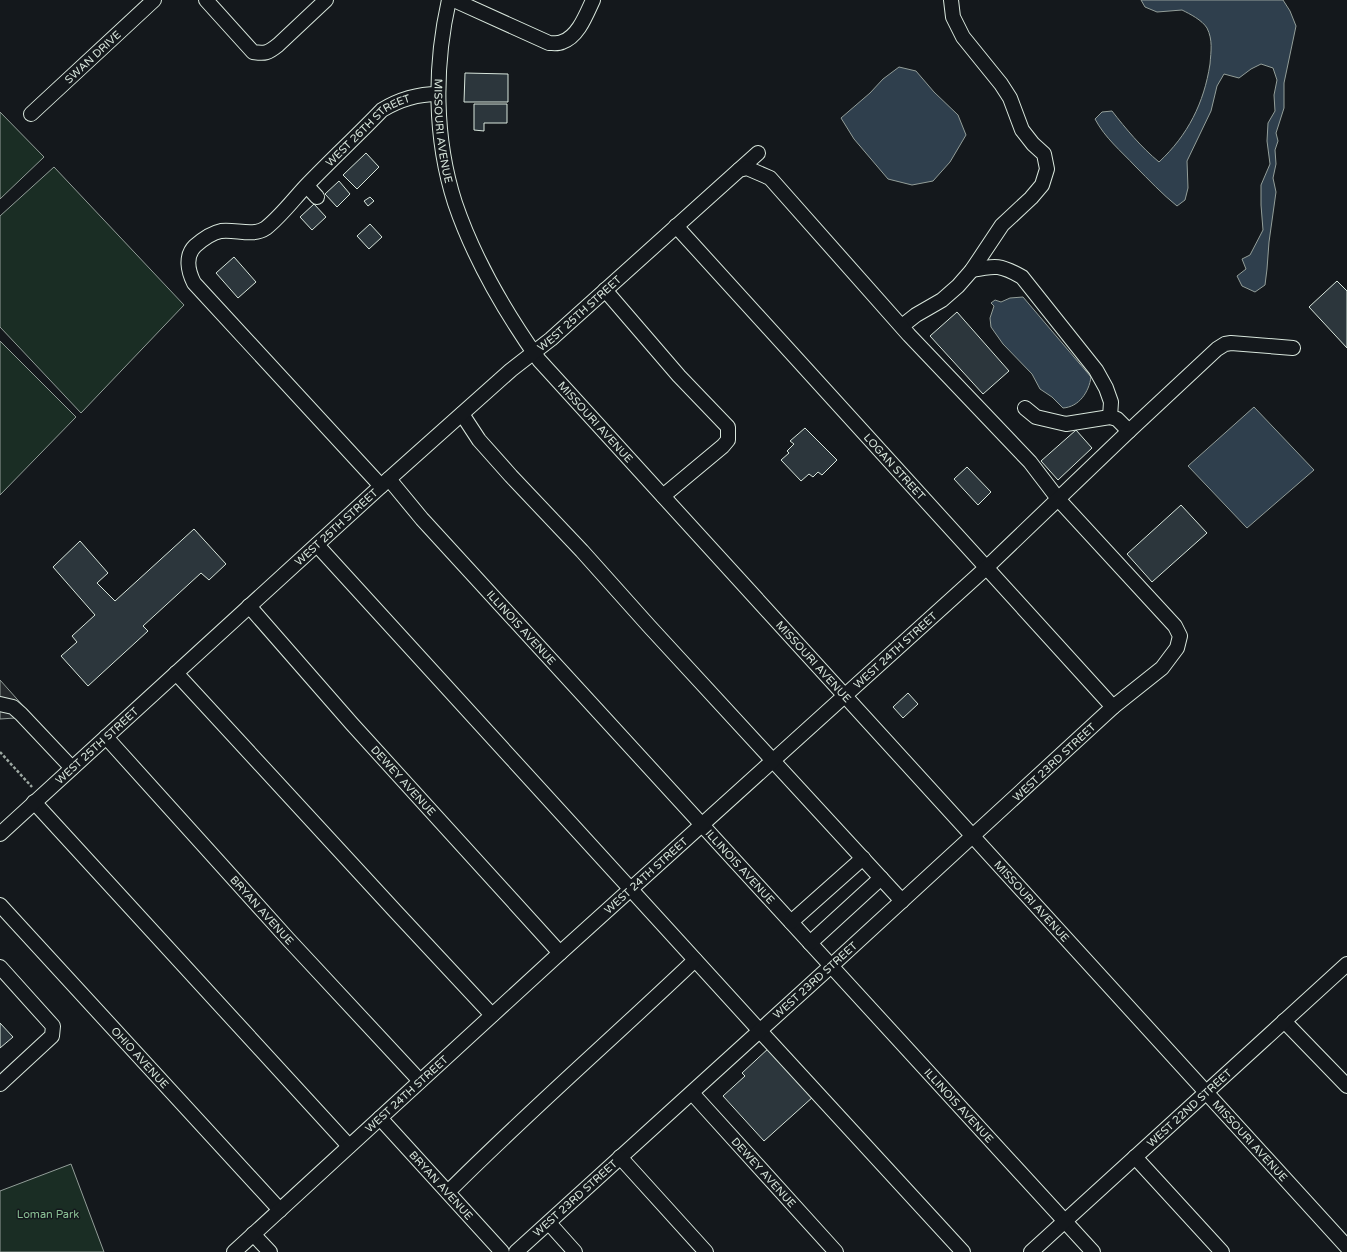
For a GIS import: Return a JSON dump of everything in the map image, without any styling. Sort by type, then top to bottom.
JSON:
[{"type":"street","name":"SWAN DRIVE","points":[[31,114],[154,0]]},
{"type":"street","points":[[206,0],[253,52],[264,54],[271,50],[326,0]]},
{"type":"street","name":"MISSOURI AVENUE","points":[[448,0],[443,27],[438,94],[441,135],[455,202],[486,274],[509,316],[534,353],[972,837],[1347,1247]]},
{"type":"street","points":[[454,0],[549,44],[561,43],[571,37],[582,24],[593,0]]},
{"type":"street","points":[[902,326],[916,315],[942,300],[958,286],[972,270],[1002,225],[1031,198],[1042,184],[1047,169],[1044,154],[1033,144],[1022,130],[1010,98],[1002,84],[963,37],[953,17],[951,0]]},
{"type":"street","name":"WEST 26TH STREET","points":[[385,483],[194,283],[189,273],[188,263],[190,252],[208,235],[221,231],[256,232],[266,228],[382,110],[409,97],[422,94],[438,94]]},
{"type":"street","name":"WEST 25TH STREET","points":[[0,834],[385,483],[511,370],[551,339],[758,153]]},
{"type":"street","points":[[739,170],[747,168],[770,178],[902,326],[1030,462],[1059,500]]},
{"type":"street","points":[[307,186],[317,197]]},
{"type":"street","name":"LOGAN STREET","points":[[676,226],[1113,707]]},
{"type":"street","points":[[972,270],[992,266],[1009,269],[1022,278],[1034,291],[1096,370],[1106,388],[1111,402],[1110,417]]},
{"type":"street","points":[[605,290],[680,376],[728,427],[728,440],[723,446],[663,496]]},
{"type":"street","name":"WEST 24TH STREET","points":[[234,1252],[420,1081],[986,568],[1217,349],[1225,344],[1231,343],[1293,348]]},
{"type":"street","points":[[1025,408],[1036,417],[1066,424],[1110,417],[1117,419],[1129,431]]},
{"type":"street","points":[[462,414],[479,440],[511,476],[582,551],[902,901]]},
{"type":"street","name":"ILLINOIS AVENUE","points":[[385,483],[422,519],[1093,1252]]},
{"type":"street","name":"WEST 23RD STREET","points":[[516,1252],[760,1031],[1113,707],[1162,668],[1176,648],[1180,636],[1175,626],[1059,500]]},
{"type":"street","points":[[316,545],[630,890],[963,1252]]},
{"type":"street","name":"DEWEY AVENUE","points":[[249,606],[352,724],[560,954]]},
{"type":"street","points":[[176,673],[492,1016]]},
{"type":"street","points":[[0,704],[13,707],[21,714],[72,768]]},
{"type":"street","name":"BRYAN AVENUE","points":[[106,737],[288,939],[420,1081]]},
{"type":"street","points":[[38,799],[349,1146]]},
{"type":"street","points":[[791,922],[863,858]]},
{"type":"street","points":[[810,943],[881,878]]},
{"type":"street","name":"OHIO AVENUE","points":[[0,905],[280,1210]]},
{"type":"street","points":[[448,1192],[507,1134],[578,1070],[695,960]]},
{"type":"street","name":"WEST 22ND STREET","points":[[1031,1252],[1347,964]]},
{"type":"street","points":[[0,968],[53,1026],[52,1036],[0,1084]]},
{"type":"street","points":[[1284,1021],[1347,1086]]},
{"type":"street","name":"DEWEY AVENUE","points":[[692,1093],[836,1252]]},
{"type":"street","name":"BRYAN AVENUE","points":[[380,1118],[502,1252]]},
{"type":"street","points":[[620,1157],[706,1252]]},
{"type":"street","points":[[1134,1157],[1222,1252]]},
{"type":"street","points":[[549,1223],[575,1252]]},
{"type":"street","points":[[254,1234],[270,1252]]},
{"type":"path","points":[[0,752],[38,799]]},
{"type":"green space","points":[[0,112],[44,157],[0,199]]},
{"type":"green space","points":[[54,167],[184,305],[81,413],[0,327],[0,216]]},
{"type":"green space","points":[[0,341],[76,417],[0,495]]},
{"type":"green space","name":"Loman Park","points":[[71,1164],[104,1252],[0,1252],[0,1191]]},
{"type":"shaded area","points":[[0,680],[25,708],[15,718],[0,719]]},
{"type":"water","points":[[1141,0],[1283,0],[1290,11],[1296,26],[1284,83],[1284,108],[1276,133],[1278,141],[1275,150],[1276,164],[1273,178],[1276,192],[1265,285],[1255,292],[1242,286],[1237,276],[1246,269],[1242,259],[1250,255],[1263,230],[1261,185],[1270,164],[1267,141],[1268,123],[1275,111],[1274,95],[1277,80],[1273,68],[1261,64],[1239,78],[1224,74],[1217,86],[1211,111],[1187,161],[1188,188],[1185,200],[1177,206],[1166,197],[1114,144],[1095,119],[1102,112],[1112,111],[1134,138],[1159,162],[1178,141],[1193,118],[1199,105],[1204,92],[1210,64],[1211,41],[1207,28],[1199,20],[1182,10],[1157,12],[1145,7]]},
{"type":"water","points":[[899,67],[916,71],[934,92],[958,115],[966,135],[950,162],[933,181],[912,185],[888,179],[854,139],[841,118],[870,93],[883,79]]},
{"type":"water","points":[[1023,297],[1091,377],[1088,388],[1082,398],[1074,405],[1063,408],[1052,397],[1040,389],[1032,374],[1003,344],[991,327],[990,318],[994,306],[991,303],[995,300],[1001,302],[1010,298]]},
{"type":"water","points":[[1254,407],[1314,470],[1247,528],[1188,466]]},
{"type":"building","points":[[465,73],[508,74],[508,102],[464,102]]},
{"type":"building","points":[[474,104],[507,104],[507,123],[484,123],[484,131],[474,130]]},
{"type":"building","points":[[366,153],[379,167],[357,189],[343,175]]},
{"type":"building","points":[[339,181],[350,194],[337,207],[325,194]]},
{"type":"building","points":[[370,197],[374,201],[368,206],[364,201]]},
{"type":"building","points":[[314,204],[326,217],[312,230],[300,217]]},
{"type":"building","points":[[370,224],[382,237],[369,249],[357,236]]},
{"type":"building","points":[[234,257],[256,282],[238,298],[216,273]]},
{"type":"building","points":[[1337,281],[1347,291],[1347,348],[1309,307]]},
{"type":"building","points":[[957,312],[1009,371],[983,394],[930,336]]},
{"type":"building","points":[[805,428],[837,460],[822,475],[818,472],[813,477],[809,474],[801,481],[781,460],[789,453],[787,451],[794,444],[790,441]]},
{"type":"building","points":[[1076,430],[1092,448],[1058,480],[1041,461]]},
{"type":"building","points":[[967,467],[991,492],[978,505],[954,479]]},
{"type":"building","points":[[1181,505],[1207,533],[1152,582],[1127,554]]},
{"type":"building","points":[[194,529],[226,564],[209,580],[201,573],[143,626],[148,631],[88,686],[61,656],[77,642],[72,636],[95,615],[53,567],[80,541],[108,573],[97,583],[115,601]]},
{"type":"building","points":[[908,693],[918,704],[903,718],[893,707]]},
{"type":"building","points":[[0,1023],[13,1037],[0,1048]]},
{"type":"building","points":[[770,1047],[814,1096],[764,1141],[723,1096],[745,1076],[742,1073]]}]
